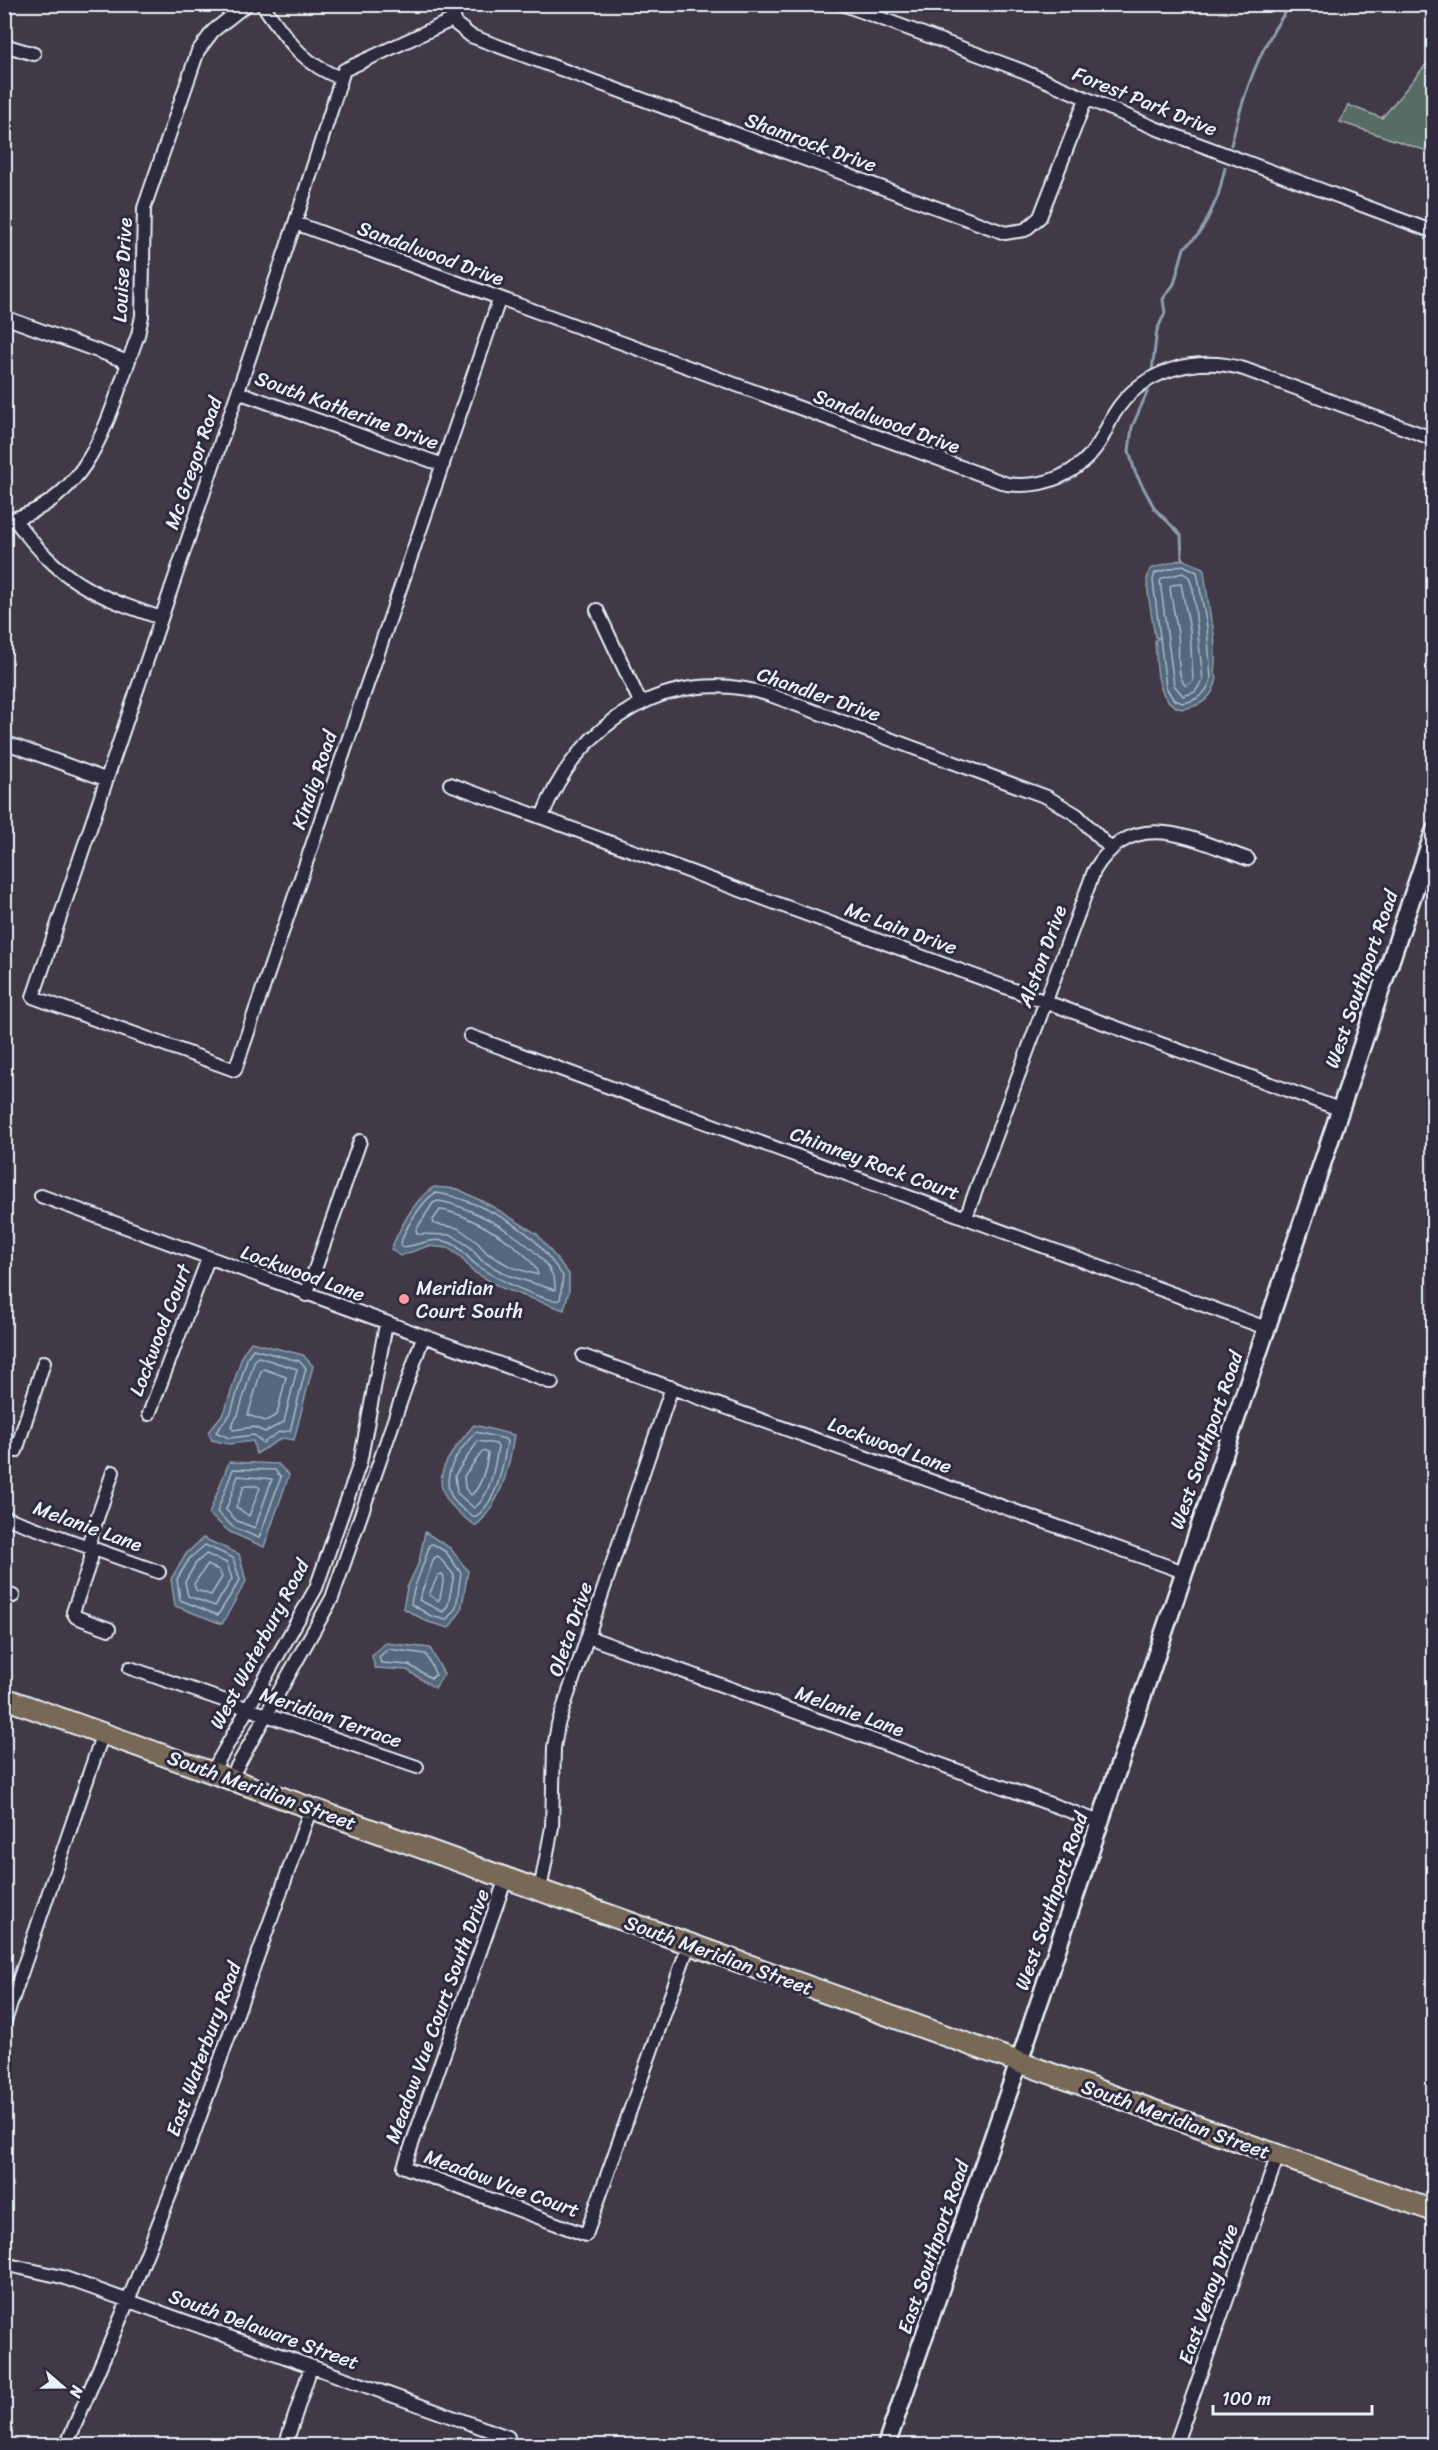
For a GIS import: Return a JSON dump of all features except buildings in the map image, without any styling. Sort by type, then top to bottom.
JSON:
[{"type":"main road","name":"West Southport Road","points":[[1019,2062],[1434,832]]},
{"type":"main road","name":"South Meridian Street","points":[[4,1698],[1434,2211]]},
{"type":"main road","name":"East Southport Road","points":[[886,2445],[1019,2062]]},
{"type":"street","name":"Louise Drive","points":[[9,520],[54,500],[80,476],[95,450],[128,362],[142,316],[144,208],[198,51],[213,31],[247,4]]},
{"type":"street","points":[[262,4],[301,56],[322,70],[341,78],[344,70],[454,19],[450,4]]},
{"type":"street","name":"Forest Park Drive","points":[[842,4],[1000,62],[1155,128],[1434,232]]},
{"type":"street","name":"Shamrock Drive","points":[[454,19],[461,30],[471,36],[1005,233],[1025,230],[1040,217],[1086,99]]},
{"type":"street","points":[[4,45],[34,54]]},
{"type":"street","name":"Mc Gregor Road","points":[[33,997],[295,224],[341,78]]},
{"type":"street","name":"Sandalwood Drive","points":[[295,224],[1012,485],[1043,483],[1070,472],[1086,460],[1099,444],[1114,414],[1134,392],[1158,375],[1195,364],[1221,364],[1244,369],[1434,439]]},
{"type":"street","name":"Kindig Road","points":[[33,997],[235,1070],[499,300]]},
{"type":"street","points":[[4,317],[128,362]]},
{"type":"street","name":"South Katherine Drive","points":[[238,392],[443,465]]},
{"type":"street","points":[[9,520],[40,553],[73,580],[110,600],[161,618]]},
{"type":"street","points":[[597,610],[640,704]]},
{"type":"street","name":"Chandler Drive","points":[[542,817],[563,773],[588,740],[610,721],[640,704],[668,694],[701,688],[736,688],[769,695],[1047,797],[1077,815],[1111,849]]},
{"type":"street","points":[[4,742],[105,779]]},
{"type":"street","name":"Mc Lain Drive","points":[[450,784],[1339,1109]]},
{"type":"street","name":"Alston Drive","points":[[966,1217],[1094,871],[1111,849],[1132,836],[1162,831],[1248,859]]},
{"type":"street","name":"Chimney Rock Court","points":[[470,1036],[1266,1328]]},
{"type":"street","points":[[306,1295],[360,1141]]},
{"type":"street","name":"Lockwood Lane","points":[[41,1197],[552,1383]]},
{"type":"street","name":"Lockwood Court","points":[[149,1414],[208,1259]]},
{"type":"street","name":"West Waterbury Road","points":[[212,1772],[316,1588],[360,1463],[386,1324]]},
{"type":"street","name":"West Waterbury Road","points":[[230,1779],[332,1598],[423,1337]]},
{"type":"street","name":"Lockwood Lane","points":[[583,1356],[1184,1572]]},
{"type":"street","points":[[10,1449],[44,1362]]},
{"type":"street","name":"Oleta Drive","points":[[540,1890],[552,1827],[555,1738],[672,1387]]},
{"type":"street","points":[[109,1629],[74,1615],[91,1559],[90,1539],[113,1472]]},
{"type":"street","name":"Melanie Lane","points":[[4,1517],[159,1572]]},
{"type":"street","name":"Melanie Lane","points":[[588,1637],[1100,1822]]},
{"type":"street","name":"Meridian Terrace","points":[[130,1668],[417,1767]]},
{"type":"street","points":[[4,2024],[102,1733]]},
{"type":"street","name":"East Waterbury Road","points":[[66,2445],[128,2301],[206,2100],[311,1808]]},
{"type":"street","name":"Meadow Vue Court South Drive","points":[[404,2167],[507,1878]]},
{"type":"street","name":"Meadow Vue Court","points":[[404,2167],[586,2235],[689,1944]]},
{"type":"street","name":"East Venoy Drive","points":[[1175,2445],[1278,2155]]},
{"type":"street","name":"South Delaware Street","points":[[4,2264],[52,2273],[507,2441]]},
{"type":"street","points":[[285,2445],[311,2367]]},
{"type":"green space","points":[[1433,56],[1433,153],[1340,122],[1348,105],[1382,118]]},
{"type":"water","points":[[1182,559],[1203,568],[1204,571],[1213,630],[1214,671],[1217,678],[1213,691],[1206,700],[1182,709],[1173,705],[1166,698],[1159,680],[1155,640],[1160,638],[1155,637],[1147,579],[1150,569]]},
{"type":"water","points":[[434,1187],[458,1189],[495,1208],[537,1234],[569,1274],[569,1291],[564,1310],[502,1288],[472,1271],[461,1257],[448,1248],[428,1246],[400,1256],[391,1249],[414,1206]]},
{"type":"water","points":[[251,1342],[303,1355],[313,1366],[294,1440],[282,1438],[256,1454],[253,1441],[229,1444],[212,1440],[208,1432],[225,1411],[243,1353]]},
{"type":"water","points":[[474,1425],[514,1435],[503,1484],[492,1506],[476,1526],[448,1501],[442,1490],[441,1478],[444,1466],[451,1454]]},
{"type":"water","points":[[229,1462],[278,1464],[289,1475],[264,1547],[230,1532],[209,1514]]},
{"type":"water","points":[[425,1532],[450,1548],[468,1571],[461,1611],[449,1628],[428,1622],[403,1608],[407,1588],[419,1562]]},
{"type":"water","points":[[203,1538],[239,1554],[246,1581],[222,1624],[175,1606],[171,1579],[186,1554]]},
{"type":"water","points":[[385,1643],[430,1648],[444,1674],[435,1688],[407,1670],[375,1668],[372,1656]]},
{"type":"waterway","points":[[1231,145],[1240,110],[1260,57],[1288,9]]},
{"type":"waterway","points":[[1152,371],[1157,330],[1165,313],[1163,299],[1174,284],[1184,248],[1198,235],[1205,224],[1218,196],[1225,168]]},
{"type":"waterway","points":[[1150,386],[1132,427],[1129,451],[1135,472],[1155,509],[1181,535],[1182,559]]},
{"type":"place","name":"Meridian Court South","points":[[404,1299]]}]
